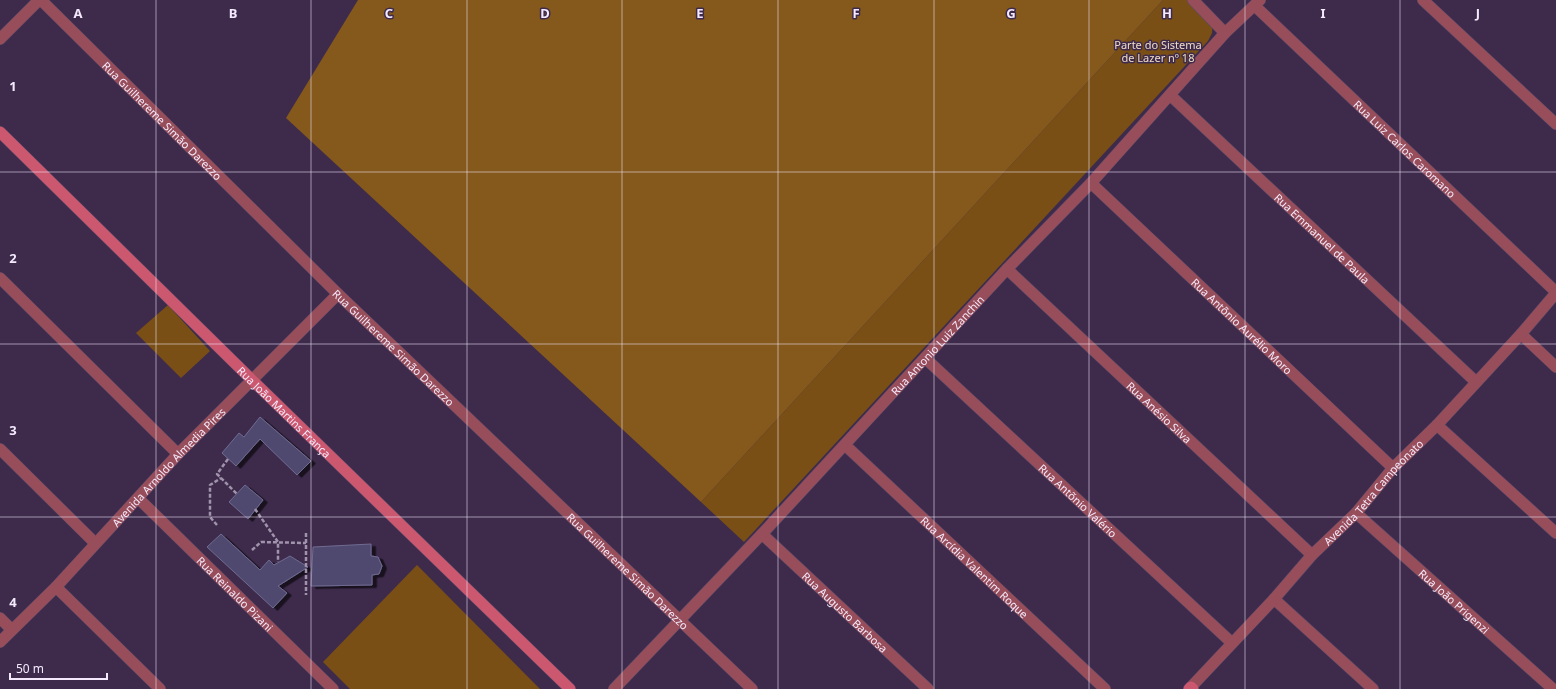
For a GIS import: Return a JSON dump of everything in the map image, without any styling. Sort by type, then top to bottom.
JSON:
[{"type":"main road","name":"Rua João Martins França","points":[[0,132],[252,380],[570,689]]},
{"type":"street","points":[[0,39],[40,0]]},
{"type":"street","name":"Rua Guilhereme Simão Darezzo","points":[[40,0],[338,294],[752,689]]},
{"type":"street","points":[[1193,0],[1225,33]]},
{"type":"street","points":[[1423,0],[1556,124]]},
{"type":"street","name":"Rua Antonio Luiz Zanchin","points":[[614,689],[762,534],[1007,269],[1091,183],[1225,33],[1257,3]]},
{"type":"street","name":"Rua Luiz Carlos Caromano","points":[[1257,3],[1556,292]]},
{"type":"street","name":"Rua Emmanuel de Paula","points":[[1170,95],[1476,382]]},
{"type":"street","name":"Rua Antõnio Aurélio Moro","points":[[1091,183],[1393,468]]},
{"type":"street","name":"Rua Anésio Silva","points":[[1007,269],[1312,555]]},
{"type":"street","points":[[0,278],[178,454]]},
{"type":"street","name":"Avenida Tetra Campeonato","points":[[1191,688],[1312,555],[1356,513],[1393,468],[1437,425],[1521,334],[1556,292]]},
{"type":"street","name":"Avenida Arnoldo Almedia Pires","points":[[0,642],[11,629],[56,587],[178,454],[338,294]]},
{"type":"street","points":[[1521,334],[1556,367]]},
{"type":"street","name":"Rua Antõnio Valério","points":[[925,358],[1232,643]]},
{"type":"street","points":[[1437,425],[1556,533]]},
{"type":"street","name":"Rua Arcídia Valentim Roque","points":[[845,445],[1104,689]]},
{"type":"street","points":[[0,449],[96,543]]},
{"type":"street","name":"Rua Reinaldo Pizani","points":[[138,499],[333,689]]},
{"type":"street","name":"Rua João Prigenzi","points":[[1356,513],[1553,689]]},
{"type":"street","name":"Rua Augusto Barbosa","points":[[762,534],[928,689]]},
{"type":"street","points":[[56,587],[160,689]]},
{"type":"street","points":[[1274,598],[1372,689]]},
{"type":"street","points":[[0,618],[11,629]]},
{"type":"path","points":[[228,459],[217,474],[238,494]]},
{"type":"path","points":[[217,525],[210,518],[210,485],[221,478]]},
{"type":"path","points":[[255,509],[278,542],[278,562]]},
{"type":"path","points":[[306,533],[306,595]]},
{"type":"path","points":[[252,550],[260,542],[306,543]]},
{"type":"green space","name":"Parte do Sistema de Lazer nº 18","points":[[1163,0],[1193,0],[1213,20],[1212,33],[1208,41],[744,542],[701,502]]},
{"type":"green space","points":[[168,305],[210,351],[181,378],[136,333]]},
{"type":"green space","points":[[417,565],[540,689],[350,689],[323,662]]},
{"type":"shaded area","points":[[358,0],[1163,0],[701,502],[286,118]]},
{"type":"building","points":[[260,417],[311,461],[297,475],[260,439],[236,466],[222,453],[239,433],[244,437]]},
{"type":"building","points":[[245,485],[263,500],[248,519],[229,502]]},
{"type":"building","points":[[221,534],[260,570],[269,560],[274,565],[290,556],[308,567],[278,586],[287,593],[273,608],[207,547]]},
{"type":"building","points":[[371,544],[371,556],[378,557],[382,566],[379,574],[372,575],[372,585],[311,586],[313,547]]}]
